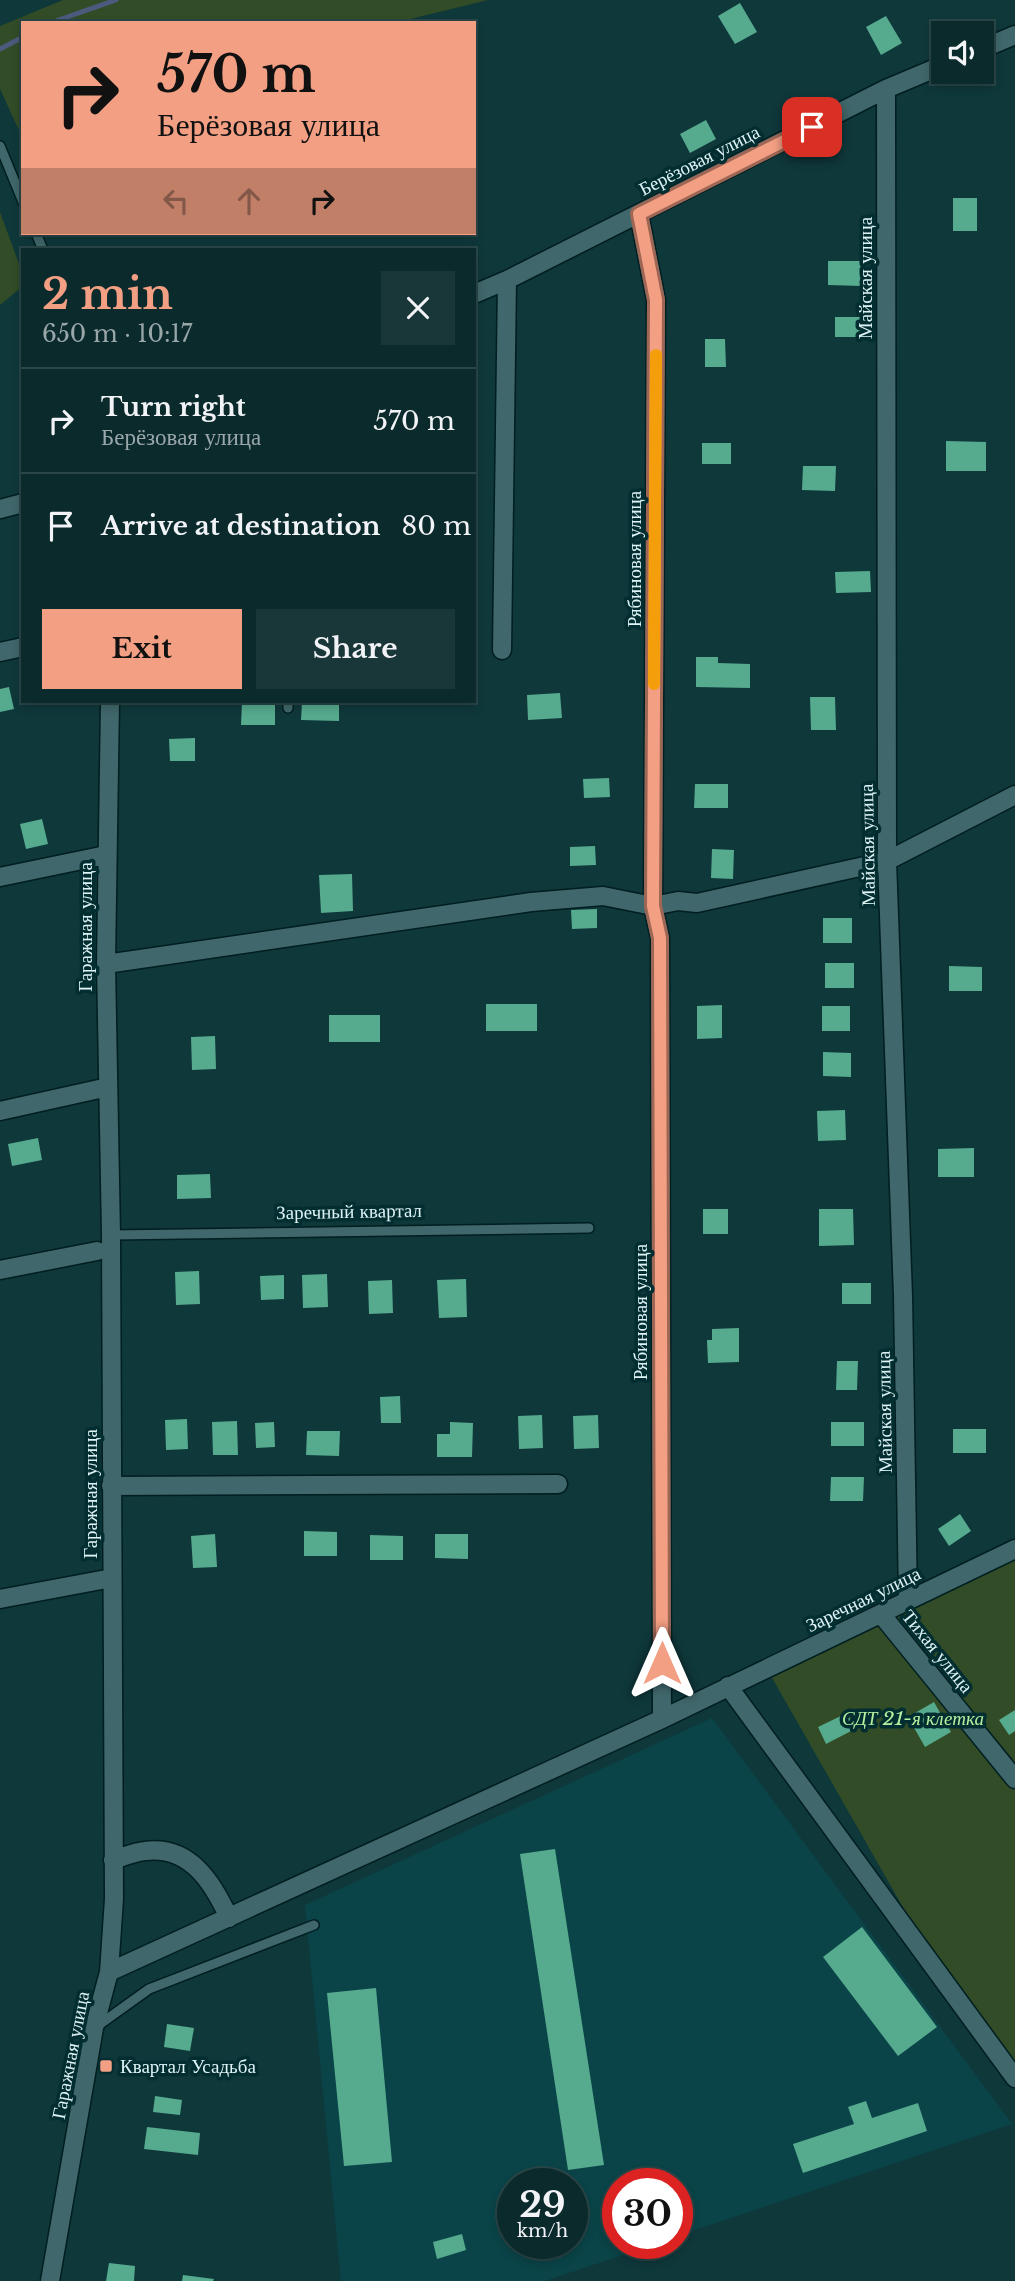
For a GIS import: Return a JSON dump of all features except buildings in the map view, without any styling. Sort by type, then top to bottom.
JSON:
[{"type":"street","points":[[994,44],[1015,35]]},
{"type":"street","name":"Берёзовая улица","points":[[476,293],[508,280],[886,89],[931,70]]},
{"type":"street","name":"Майская улица","points":[[886,89],[887,861],[903,1296],[908,1600]]},
{"type":"street","name":"Рябиновая улица","points":[[639,214],[656,300],[653,906],[660,938],[662,1719]]},
{"type":"street","points":[[502,650],[508,280]]},
{"type":"street","points":[[0,509],[21,504]]},
{"type":"street","points":[[0,652],[21,647]]},
{"type":"street","name":"Гаражная улица","points":[[50,2281],[94,2028],[109,1972],[114,1899],[111,1235],[106,964],[110,703]]},
{"type":"street","points":[[106,964],[531,902],[603,896],[653,906],[678,901],[696,903],[887,861],[1015,795]]},
{"type":"street","points":[[0,877],[106,855]]},
{"type":"street","points":[[0,1111],[108,1087]]},
{"type":"street","points":[[0,1270],[97,1251]]},
{"type":"street","points":[[111,1486],[558,1484]]},
{"type":"street","name":"Заречная улица","points":[[109,1972],[662,1719],[1015,1549]]},
{"type":"street","points":[[0,1599],[112,1578]]},
{"type":"street","name":"Тихая улица","points":[[881,1615],[1015,1779]]},
{"type":"street","points":[[728,1686],[1015,2078]]},
{"type":"street","points":[[113,1860],[146,1850],[173,1853],[198,1867],[216,1890],[229,1918]]},
{"type":"lane","points":[[0,146],[21,197]]},
{"type":"lane","name":"Заречный квартал","points":[[111,1235],[589,1228]]},
{"type":"lane","points":[[94,2028],[149,1989],[314,1926]]},
{"type":"shaded area","points":[[712,1718],[1012,2124],[693,2231],[693,2168],[602,2168],[602,2259],[611,2259],[545,2281],[341,2281],[305,1905]]},
{"type":"green space","points":[[63,0],[488,0],[402,21],[21,21],[21,135],[0,89],[0,26]]},
{"type":"green space","points":[[0,212],[21,270],[21,288],[0,305]]},
{"type":"green space","name":"СДТ 21-я клетка","points":[[1015,1559],[1015,2062],[916,1930],[767,1669]]},
{"type":"waterway","points":[[56,21],[116,0]]},
{"type":"waterway","points":[[0,49],[21,38]]},
{"type":"slow traffic","points":[[654,684],[656,355]]},
{"type":"place","name":"Квартал Усадьба","points":[[106,2066]]},
{"type":"route","points":[[662,1663],[660,938],[653,906],[656,300],[639,214],[812,127]]}]
